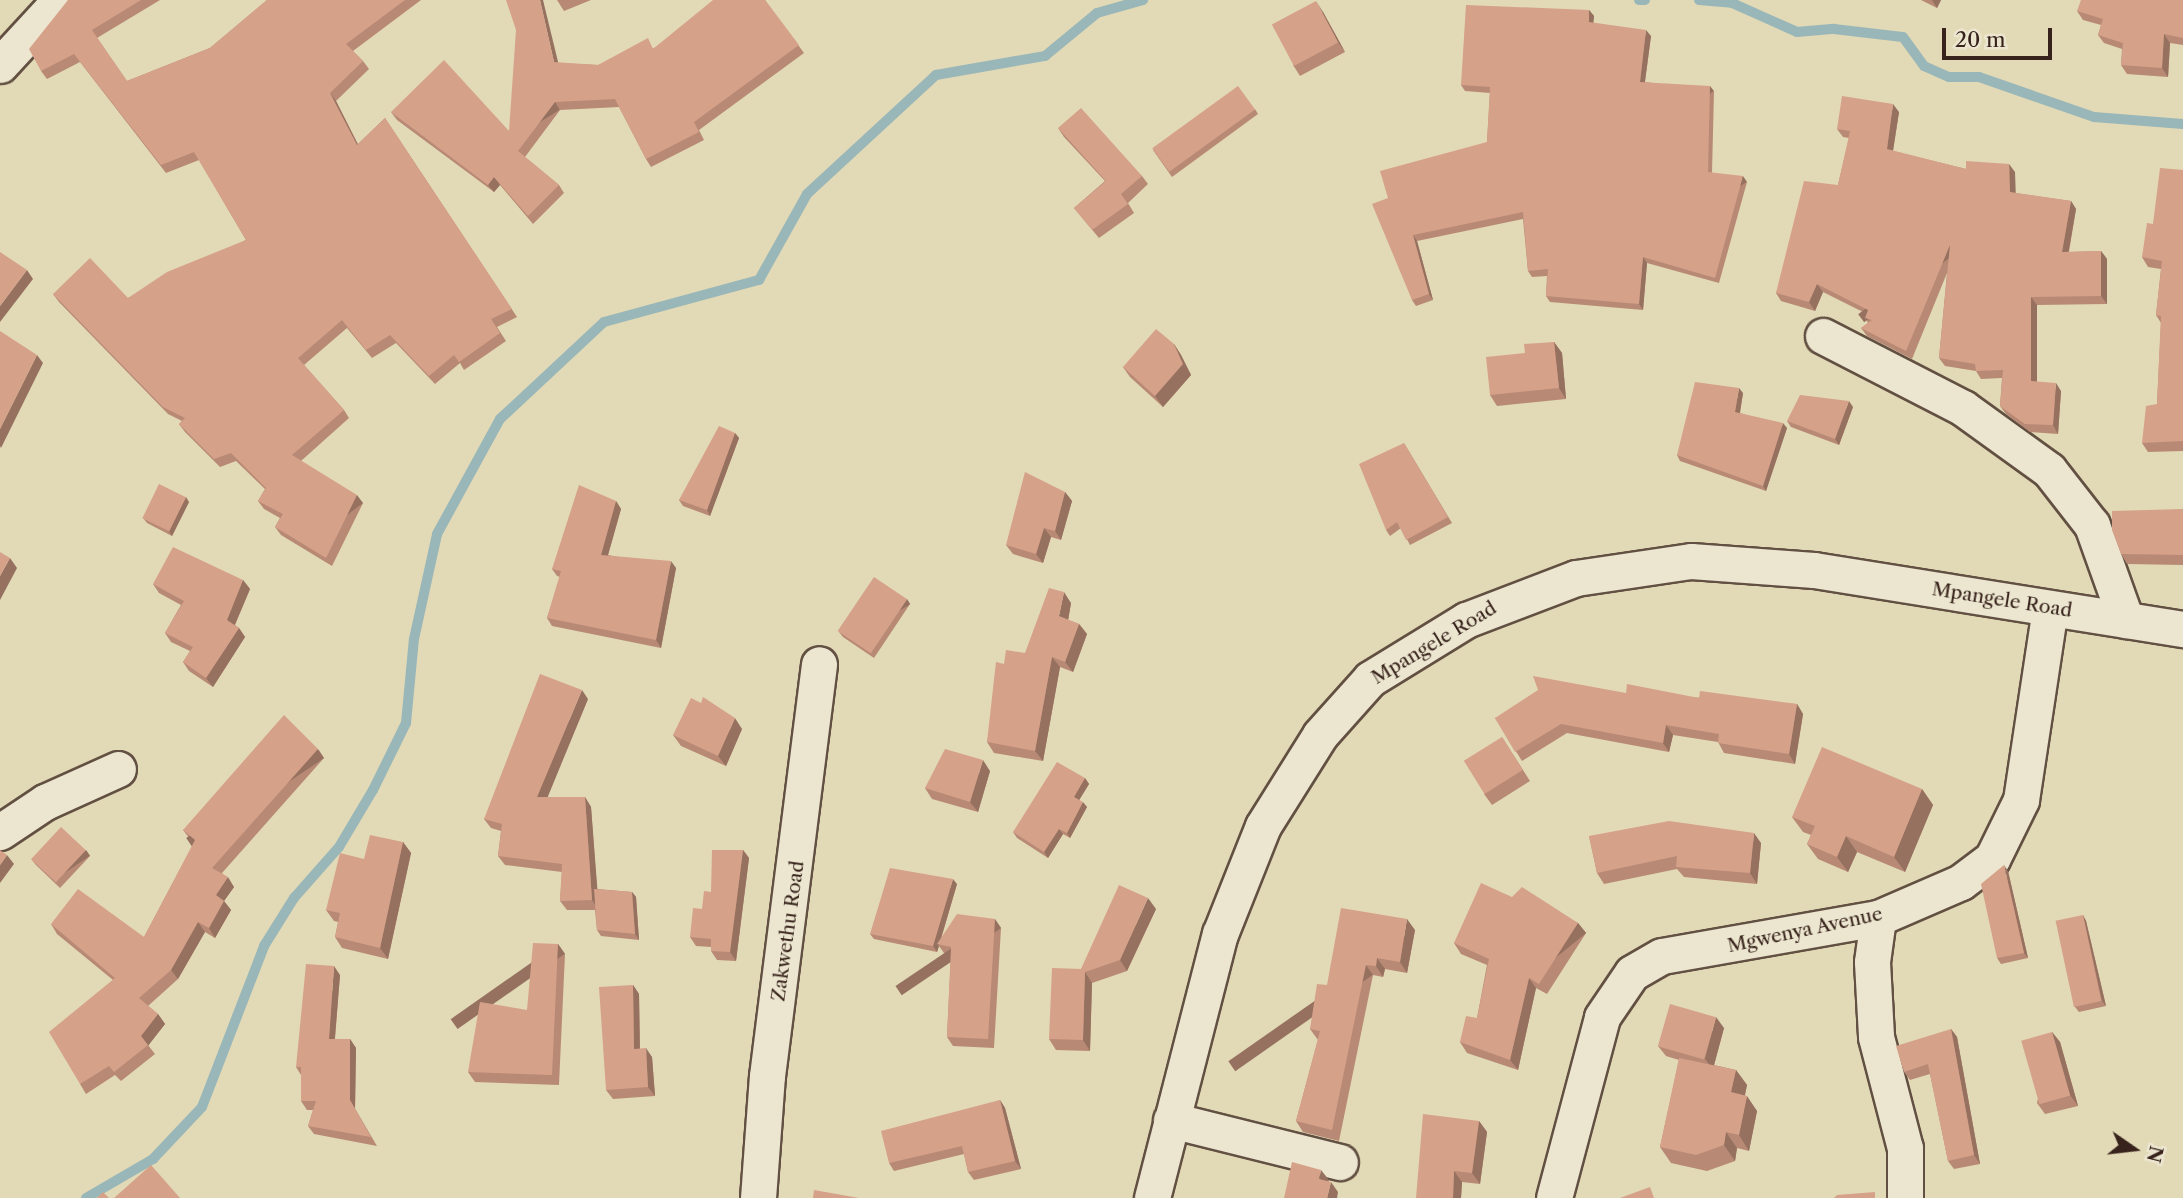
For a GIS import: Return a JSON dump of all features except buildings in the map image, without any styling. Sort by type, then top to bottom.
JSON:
[{"type":"street","points":[[0,65],[60,0]]},
{"type":"street","points":[[1823,336],[1963,408],[2049,470],[2092,525],[2126,620]]},
{"type":"street","name":"Mpangele Road","points":[[1152,1198],[1220,934],[1263,826],[1332,719],[1370,679],[1437,636],[1541,588],[1606,571],[1691,561],[1814,570],[2183,629]]},
{"type":"street","name":"Mgwenya Avenue","points":[[1554,1198],[1602,1017],[1632,973],[1662,956],[1878,918],[1976,873],[2011,829],[2021,800],[2050,608]]},
{"type":"street","name":"Zakwethu Road","points":[[756,1197],[767,1076],[819,664]]},
{"type":"street","points":[[0,832],[45,802],[118,769]]},
{"type":"street","points":[[1878,918],[1872,972],[1876,1037],[1905,1148],[1905,1198]]},
{"type":"street","points":[[1171,1120],[1340,1162]]},
{"type":"waterway","points":[[86,1198],[153,1159],[202,1107],[264,946],[294,898],[339,847],[373,790],[406,723],[414,639],[437,534],[500,419],[604,322],[759,280],[807,194],[936,75],[1045,56],[1097,13],[1143,0]]},
{"type":"waterway","points":[[1639,0],[1645,0]]},
{"type":"waterway","points":[[1699,0],[1732,3],[1797,32],[1834,29],[1903,37],[1924,66],[1949,77],[1979,77],[2094,117],[2183,124]]}]
